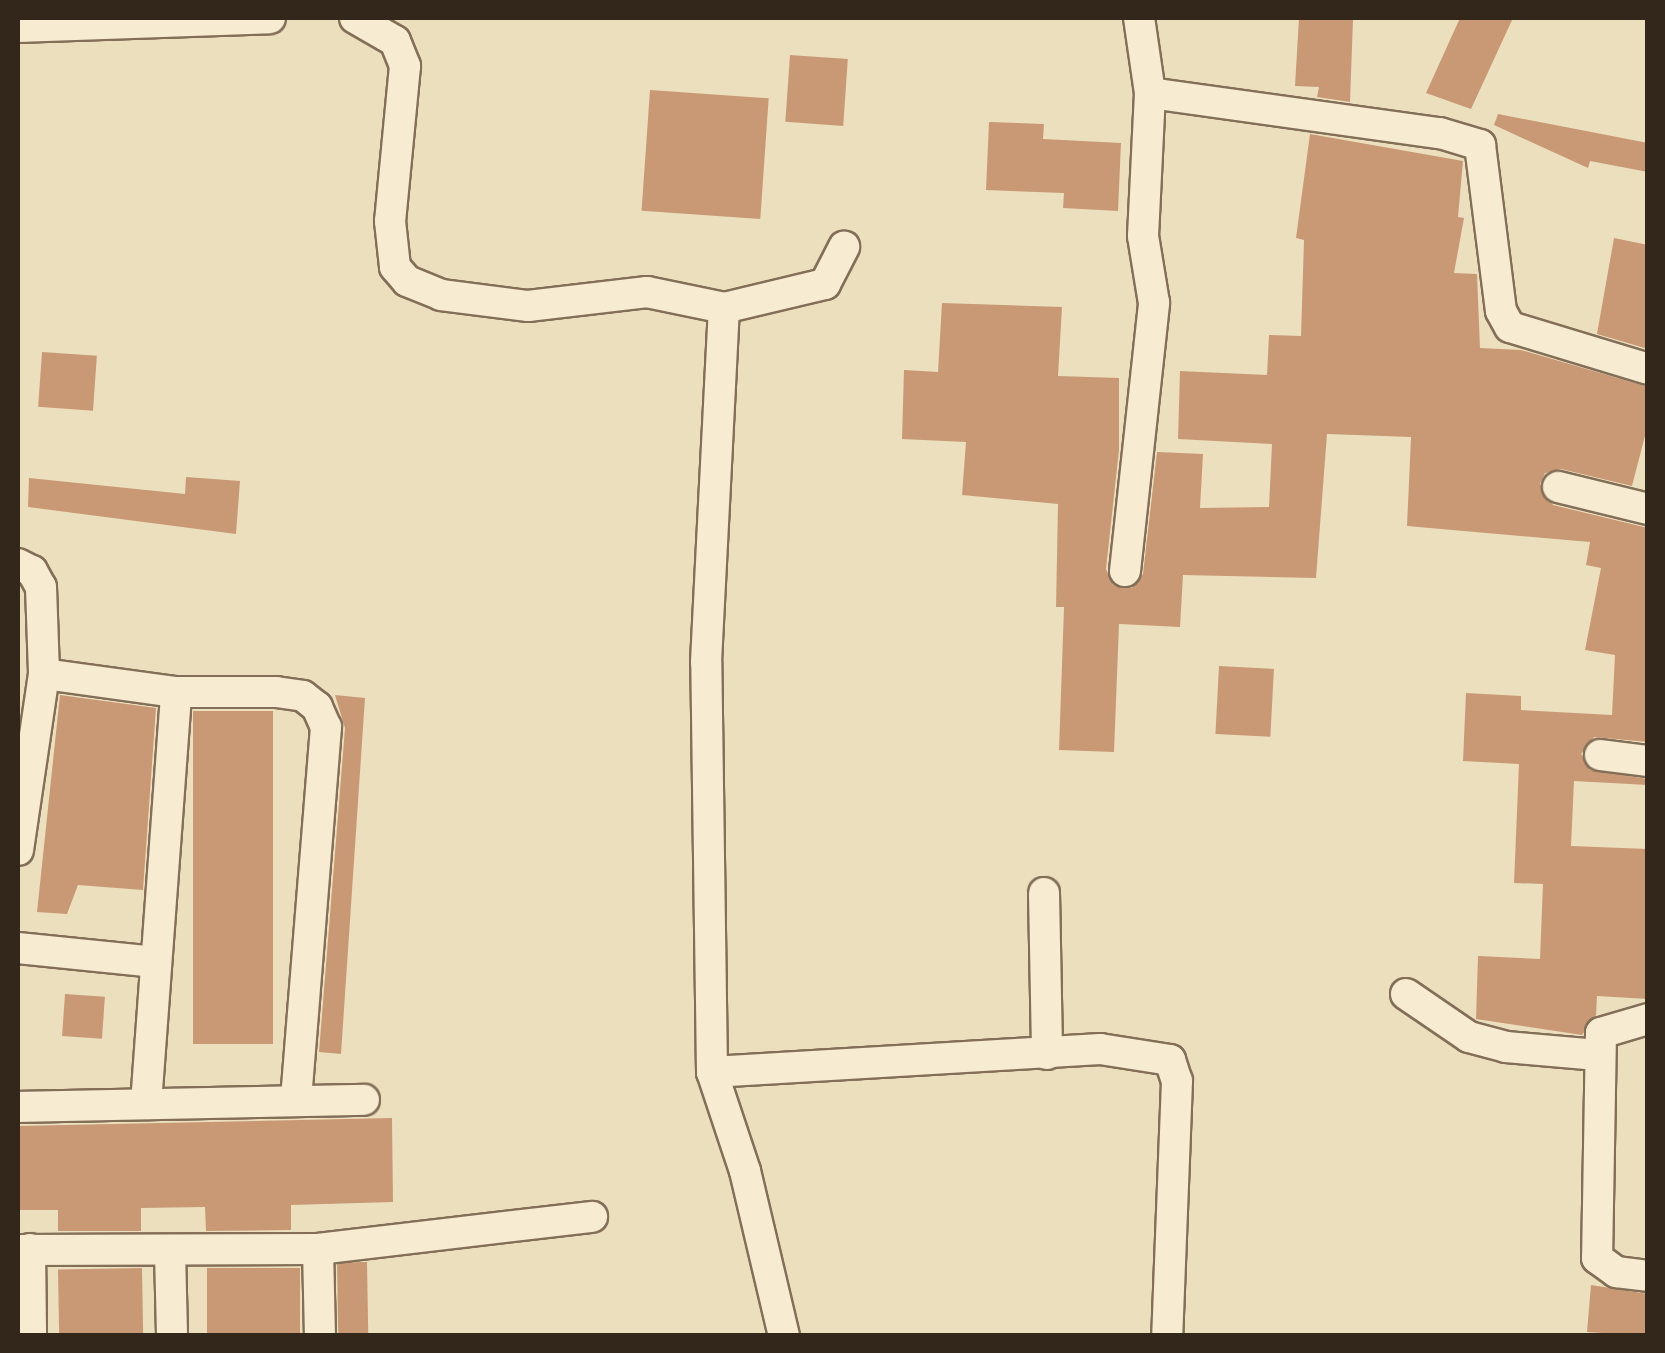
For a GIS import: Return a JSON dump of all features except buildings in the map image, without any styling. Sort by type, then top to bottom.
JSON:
[{"type":"street","points":[[18,27],[270,18]]},
{"type":"street","points":[[355,18],[395,41],[405,66],[390,221],[395,267],[408,281],[441,294],[528,306],[647,292],[724,308],[825,284],[844,247]]},
{"type":"street","points":[[1125,571],[1154,303],[1143,236],[1150,93],[1139,18]]},
{"type":"street","points":[[1150,93],[1440,133],[1480,144],[1500,310],[1510,327],[1648,369]]},
{"type":"street","points":[[724,308],[706,662],[712,1072],[745,1171],[784,1336]]},
{"type":"street","points":[[1558,487],[1648,508]]},
{"type":"street","points":[[18,564],[32,571],[41,587],[44,674],[18,850]]},
{"type":"street","points":[[44,674],[176,692],[303,696],[317,707],[326,727],[296,1099]]},
{"type":"street","points":[[146,1104],[176,692]]},
{"type":"street","points":[[1600,755],[1648,761]]},
{"type":"street","points":[[1044,893],[1048,1054]]},
{"type":"street","points":[[18,948],[154,962]]},
{"type":"street","points":[[1406,994],[1469,1037],[1506,1047],[1598,1055]]},
{"type":"street","points":[[1648,1019],[1607,1027],[1598,1055],[1597,1258],[1616,1272],[1648,1276]]},
{"type":"street","points":[[712,1072],[1100,1049],[1170,1060],[1177,1081],[1168,1336]]},
{"type":"street","points":[[18,1107],[364,1100]]},
{"type":"street","points":[[31,1336],[24,1249],[318,1249],[592,1217]]},
{"type":"street","points":[[318,1249],[320,1336]]},
{"type":"street","points":[[170,1252],[172,1336]]}]
